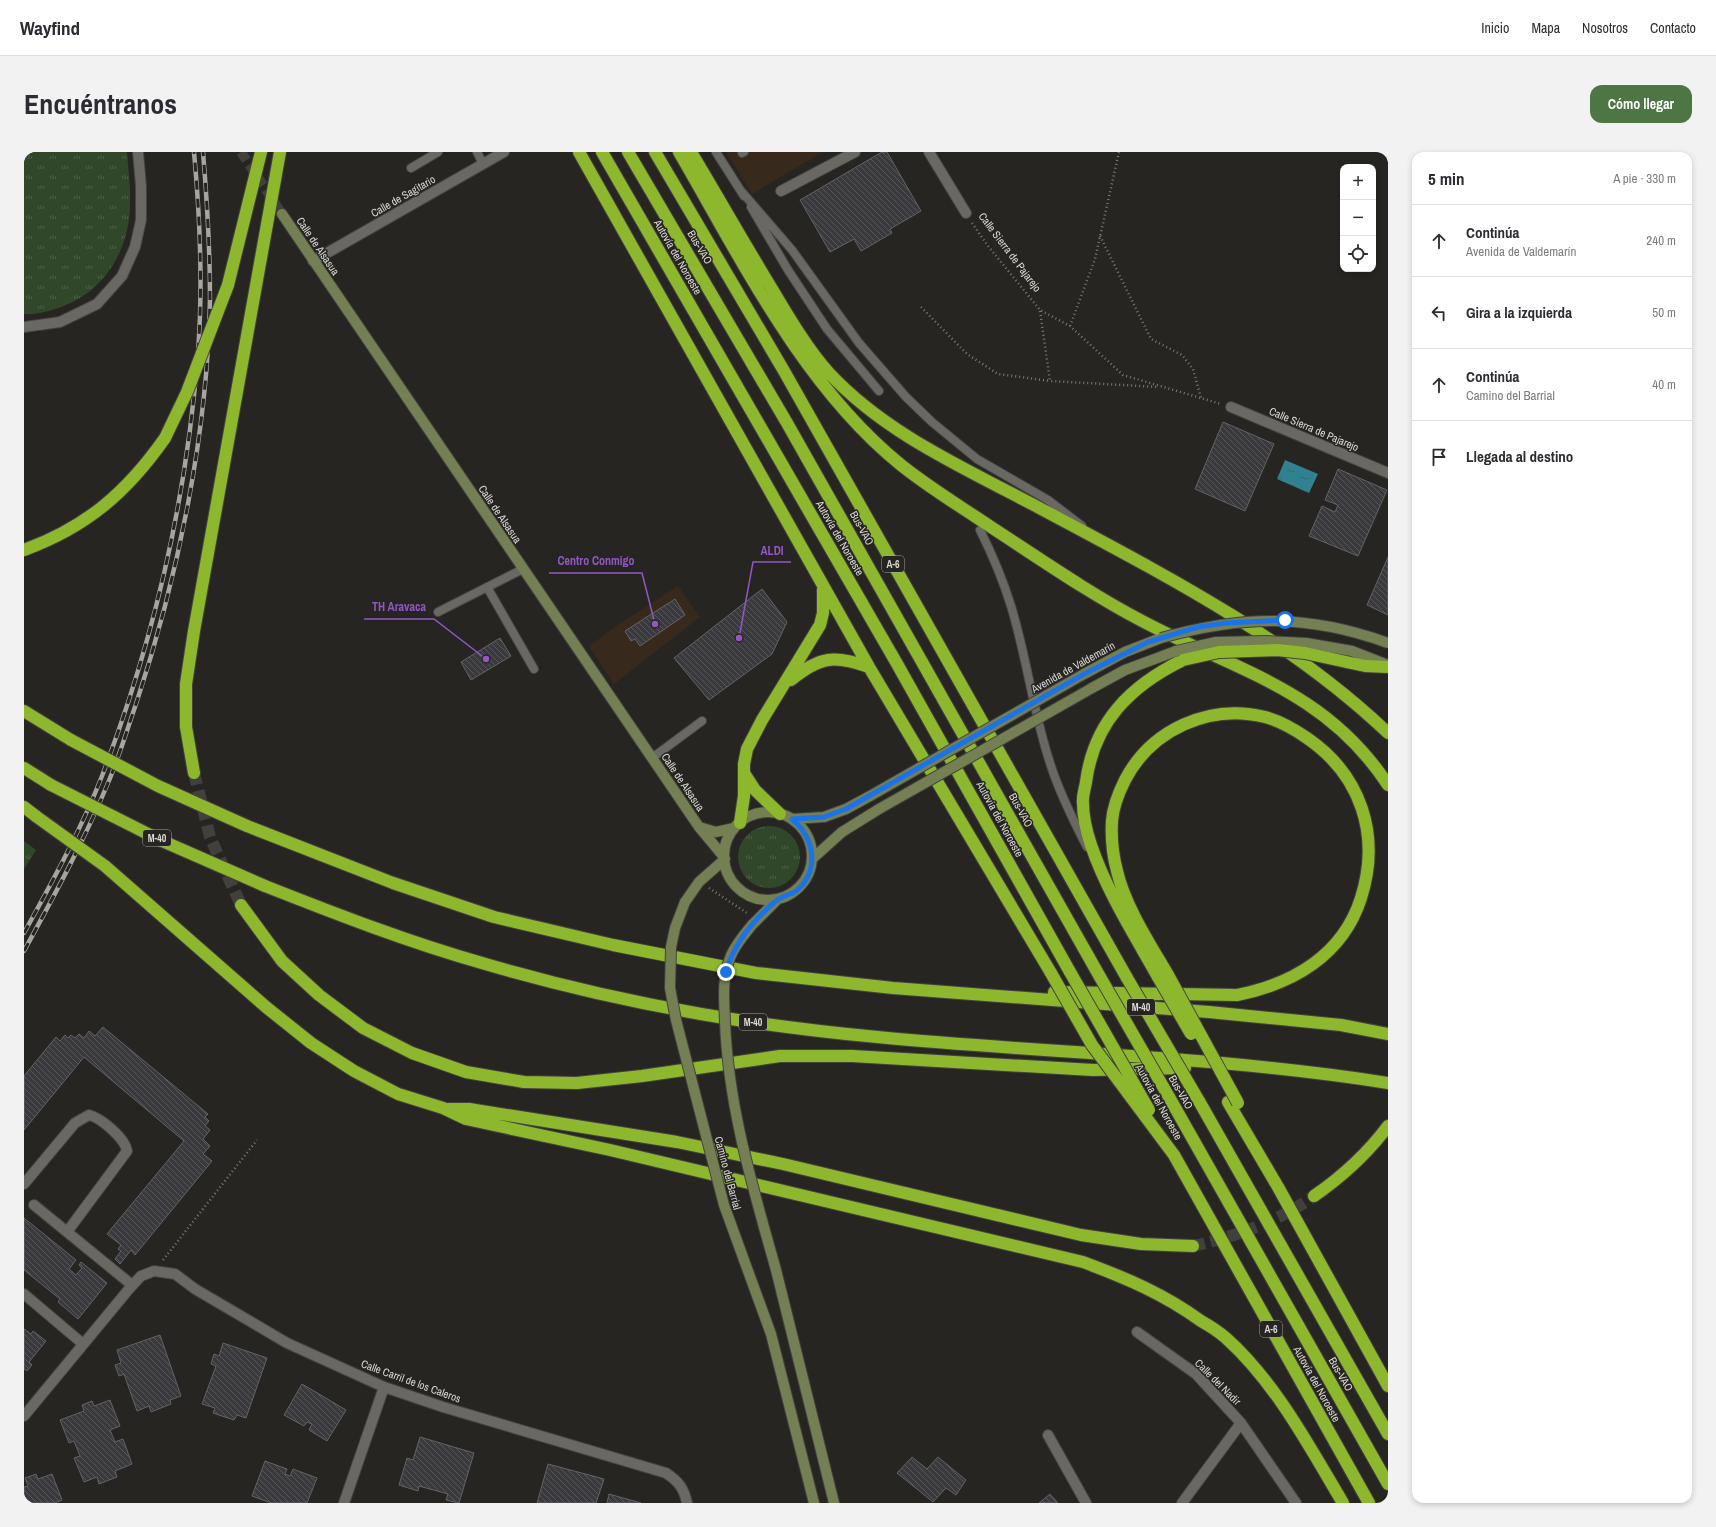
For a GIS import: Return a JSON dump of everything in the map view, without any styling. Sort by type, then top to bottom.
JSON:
[{"type":"highway","points":[[194,773],[186,727],[186,684],[194,631],[280,152]]},
{"type":"highway","points":[[579,152],[822,586],[1092,1045],[1174,1155]]},
{"type":"highway","name":"Autovía del Noroeste","points":[[602,152],[896,662],[1369,1503]]},
{"type":"highway","name":"Bus-VAO","points":[[628,152],[787,423],[1388,1484]]},
{"type":"highway","name":"A-6","points":[[655,152],[784,371],[1127,978],[1200,1100],[1388,1434]]},
{"type":"highway","points":[[679,152],[789,338],[834,399],[884,451],[922,481],[1107,602],[1143,622],[1255,673],[1301,699],[1340,729],[1369,759],[1388,785]]},
{"type":"highway","points":[[691,152],[785,311],[829,373],[881,419],[926,447],[1201,596],[1315,670],[1356,703],[1388,733]]},
{"type":"highway","points":[[24,550],[58,535],[105,506],[131,482],[164,438],[187,392],[228,285],[258,156]]},
{"type":"highway","points":[[737,826],[744,796],[745,756],[754,735],[820,625],[823,613],[822,586]]},
{"type":"highway","points":[[1388,666],[1365,666],[1305,653],[1276,650],[1219,652],[1180,656],[1161,672],[1140,686],[1128,698],[1099,734],[1088,764],[1082,803],[1090,843],[1108,886],[1163,976],[1233,1102],[1257,1138],[1278,1187],[1388,1386]]},
{"type":"highway","points":[[782,687],[801,671],[820,661],[839,658],[869,667]]},
{"type":"highway","name":"M-40","points":[[24,711],[71,740],[158,786],[247,826],[393,883],[494,917],[613,945],[756,973],[893,988],[1209,1012],[1341,1025],[1388,1034]]},
{"type":"highway","points":[[893,988],[1236,994],[1275,985],[1314,965],[1328,952],[1343,933],[1358,909],[1370,855],[1367,828],[1361,803],[1353,786],[1338,767],[1326,753],[1314,743],[1283,724],[1266,717],[1234,714],[1222,714],[1186,722],[1154,742],[1140,756],[1122,787],[1112,820],[1117,872],[1128,902],[1163,976]]},
{"type":"highway","name":"M-40","points":[[24,768],[52,785],[160,840],[265,886],[386,932],[481,963],[601,994],[701,1014],[876,1037],[1260,1067],[1388,1083]]},
{"type":"highway","points":[[744,772],[755,790],[780,814]]},
{"type":"highway","points":[[24,807],[105,866],[266,1007],[311,1043],[354,1071],[392,1091],[443,1108],[466,1119],[610,1150],[1083,1262],[1129,1279],[1178,1304],[1226,1338],[1261,1376],[1295,1423],[1343,1503]]},
{"type":"highway","points":[[241,905],[282,961],[319,995],[363,1028],[412,1053],[466,1072],[524,1082],[577,1083],[642,1076],[780,1056],[852,1056],[1093,1070],[1260,1067]]},
{"type":"highway","points":[[443,1108],[469,1109],[677,1142],[783,1164],[1081,1235],[1141,1244],[1192,1246]]},
{"type":"highway","points":[[1314,1196],[1335,1181],[1361,1159],[1388,1126]]},
{"type":"main road","name":"Calle de Alsasua","points":[[282,214],[699,827],[725,858]]},
{"type":"main road","name":"Avenida de Valdemarín","points":[[792,819],[824,817],[846,809],[1125,652],[1161,638],[1198,627],[1225,623],[1285,620],[1314,623],[1356,632],[1388,643]]},
{"type":"main road","points":[[812,859],[842,832],[1092,688],[1125,670],[1180,656]]},
{"type":"main road","points":[[759,813],[780,814],[792,819],[808,836],[812,848],[812,859],[807,877],[802,885],[795,891],[778,899],[755,898],[741,890],[731,879],[725,858],[729,837],[737,826],[747,818],[759,813]]},
{"type":"main road","name":"Calle de Alsasua","points":[[699,827],[716,832],[737,826]]},
{"type":"main road","name":"Camino del Barrial","points":[[725,858],[699,882],[685,902],[675,928],[671,947],[670,988],[676,1020],[724,1206],[772,1334],[814,1503]]},
{"type":"main road","name":"Camino del Barrial","points":[[778,899],[755,922],[730,957],[726,972],[724,990],[725,1034],[734,1109],[753,1190],[776,1270],[834,1503]]},
{"type":"street","points":[[24,327],[60,322],[96,304],[122,276],[135,247],[141,220],[141,186],[138,152]]},
{"type":"street","name":"Calle de Sagitario","points":[[314,262],[504,152]]},
{"type":"street","points":[[781,191],[855,152]]},
{"type":"street","name":"Calle Sierra de Pajarejo","points":[[930,152],[966,213]]},
{"type":"street","name":"Calle Sierra de Pajarejo","points":[[1231,407],[1388,473]]},
{"type":"street","points":[[24,1184],[75,1123],[89,1115],[97,1117],[126,1144],[128,1151],[67,1232]]},
{"type":"street","points":[[34,1205],[132,1285]]},
{"type":"street","points":[[24,1416],[132,1285],[141,1276],[154,1271]]},
{"type":"street","name":"Calle Carril de los Caleros","points":[[154,1271],[175,1274],[195,1289],[287,1344],[384,1387],[443,1407],[666,1473],[678,1481],[685,1492],[687,1503]]},
{"type":"street","points":[[24,1294],[83,1344]]},
{"type":"street","name":"Calle del Nadir","points":[[1137,1332],[1196,1374],[1241,1423],[1296,1503]]},
{"type":"street","points":[[344,1503],[384,1387]]},
{"type":"street","points":[[1182,1503],[1241,1423]]},
{"type":"street","points":[[1048,1435],[1086,1503]]},
{"type":"lane","points":[[411,168],[438,152]]},
{"type":"lane","points":[[477,152],[484,164]]},
{"type":"lane","points":[[716,152],[742,192],[808,302],[831,334],[879,391]]},
{"type":"lane","points":[[742,192],[792,250],[859,343],[901,392],[932,422],[977,459],[1048,500],[1103,542]]},
{"type":"lane","points":[[980,530],[1011,606],[1037,719],[1050,764],[1063,797],[1108,886]]},
{"type":"lane","points":[[438,612],[523,569]]},
{"type":"lane","points":[[488,587],[534,669]]},
{"type":"lane","points":[[652,758],[702,721]]},
{"type":"path","points":[[1070,326],[1096,259],[1119,152]]},
{"type":"path","name":"Calle Sierra de Pajarejo","points":[[966,213],[988,246],[1040,310],[1070,326],[1123,375],[1163,387]]},
{"type":"path","points":[[1100,236],[1151,339],[1182,355],[1193,369],[1201,398]]},
{"type":"path","points":[[921,307],[967,354],[998,374],[1050,381],[1163,387],[1231,407]]},
{"type":"path","points":[[1040,310],[1050,381]]},
{"type":"path","points":[[699,882],[755,922]]},
{"type":"path","points":[[154,1271],[257,1140]]},
{"type":"shaded area","points":[[726,152],[823,152],[752,194]]},
{"type":"shaded area","points":[[678,586],[700,617],[614,684],[589,646],[619,624]]},
{"type":"green space","points":[[24,152],[127,152],[130,191],[129,220],[126,235],[114,264],[105,276],[94,288],[82,297],[47,312],[36,314],[24,314]]},
{"type":"green space","points":[[763,826],[775,826],[791,835],[798,845],[800,857],[798,869],[791,879],[775,888],[763,888],[752,883],[743,874],[738,863],[738,851],[743,840],[752,831]]},
{"type":"green space","points":[[24,841],[36,850],[24,869]]},
{"type":"water","points":[[1285,460],[1318,474],[1309,493],[1277,479]]},
{"type":"building","points":[[882,152],[887,152],[921,211],[890,229],[892,233],[861,251],[854,239],[830,252],[800,200]]},
{"type":"building","points":[[1223,422],[1274,444],[1245,511],[1195,489]]},
{"type":"building","points":[[1338,469],[1387,490],[1358,556],[1309,536],[1322,506],[1335,512],[1338,505],[1325,500]]},
{"type":"building","points":[[1388,557],[1388,615],[1367,605]]},
{"type":"building","points":[[762,589],[787,622],[772,654],[709,700],[674,658]]},
{"type":"building","points":[[675,599],[685,615],[640,646],[635,639],[631,641],[625,631]]},
{"type":"building","points":[[500,638],[511,656],[471,680],[461,662]]},
{"type":"building","points":[[103,1027],[208,1114],[205,1117],[209,1121],[205,1126],[210,1130],[203,1139],[210,1146],[203,1154],[212,1161],[135,1255],[131,1250],[120,1264],[115,1259],[121,1251],[118,1249],[121,1245],[107,1234],[184,1141],[84,1057],[24,1130],[24,1076],[56,1037],[60,1041],[65,1035],[68,1038],[71,1035],[75,1038],[79,1034],[84,1038],[89,1031],[95,1036]]},
{"type":"building","points":[[24,1218],[76,1260],[69,1269],[76,1275],[82,1268],[79,1265],[81,1262],[107,1283],[78,1319],[58,1302],[60,1299],[24,1270]]},
{"type":"building","points":[[24,1329],[31,1334],[33,1331],[46,1341],[29,1362],[32,1365],[27,1371],[24,1369]]},
{"type":"building","points":[[160,1335],[181,1396],[170,1400],[171,1404],[151,1412],[149,1406],[137,1411],[124,1374],[119,1376],[115,1365],[121,1363],[117,1350]]},
{"type":"building","points":[[223,1343],[267,1358],[246,1418],[237,1415],[234,1420],[213,1413],[215,1408],[202,1404],[216,1366],[211,1364],[214,1354],[219,1356]]},
{"type":"building","points":[[302,1384],[346,1410],[327,1441],[309,1430],[312,1424],[307,1422],[304,1426],[284,1415]]},
{"type":"building","points":[[110,1400],[120,1426],[110,1430],[115,1442],[123,1439],[132,1464],[115,1471],[117,1477],[99,1484],[97,1477],[84,1482],[74,1458],[80,1456],[74,1441],[69,1443],[60,1420],[84,1411],[82,1405],[92,1401],[94,1406]]},
{"type":"building","points":[[420,1437],[474,1453],[459,1503],[446,1500],[448,1494],[419,1486],[418,1491],[399,1485],[407,1458],[413,1460]]},
{"type":"building","points":[[912,1457],[927,1469],[938,1457],[966,1480],[956,1495],[946,1488],[933,1502],[897,1473]]},
{"type":"building","points":[[265,1461],[287,1469],[285,1474],[290,1476],[293,1469],[317,1478],[307,1503],[271,1503],[252,1496]]},
{"type":"building","points":[[548,1464],[604,1479],[596,1503],[537,1503]]},
{"type":"building","points":[[36,1474],[38,1479],[52,1474],[62,1500],[55,1503],[24,1503],[24,1487],[28,1486],[25,1478]]},
{"type":"building","points":[[609,1494],[641,1503],[607,1503]]},
{"type":"building","points":[[1050,1494],[1058,1503],[1039,1503]]},
{"type":"tunnel","points":[[241,152],[282,214]]},
{"type":"tunnel","points":[[194,773],[210,837],[241,905]]},
{"type":"tunnel","points":[[1193,1246],[1241,1233],[1271,1221],[1314,1196]]},
{"type":"railway","points":[[24,933],[75,836],[94,796],[121,725],[152,620],[177,514],[193,406],[200,327],[200,252],[194,152]]},
{"type":"railway","points":[[24,951],[79,847],[112,773],[151,656],[177,555],[197,452],[204,400],[208,349],[210,298],[207,207],[203,152]]},
{"type":"place","name":"Centro Conmigo","points":[[655,624]]},
{"type":"place","name":"ALDI","points":[[739,638]]},
{"type":"place","name":"TH Aravaca","points":[[486,659]]},
{"type":"route","points":[[726,972],[730,957],[752,925],[778,899],[787,896],[802,885],[811,868],[812,848],[808,836],[792,819],[824,817],[846,809],[1084,674],[1125,652],[1148,642],[1198,627],[1225,623],[1285,620]]}]
